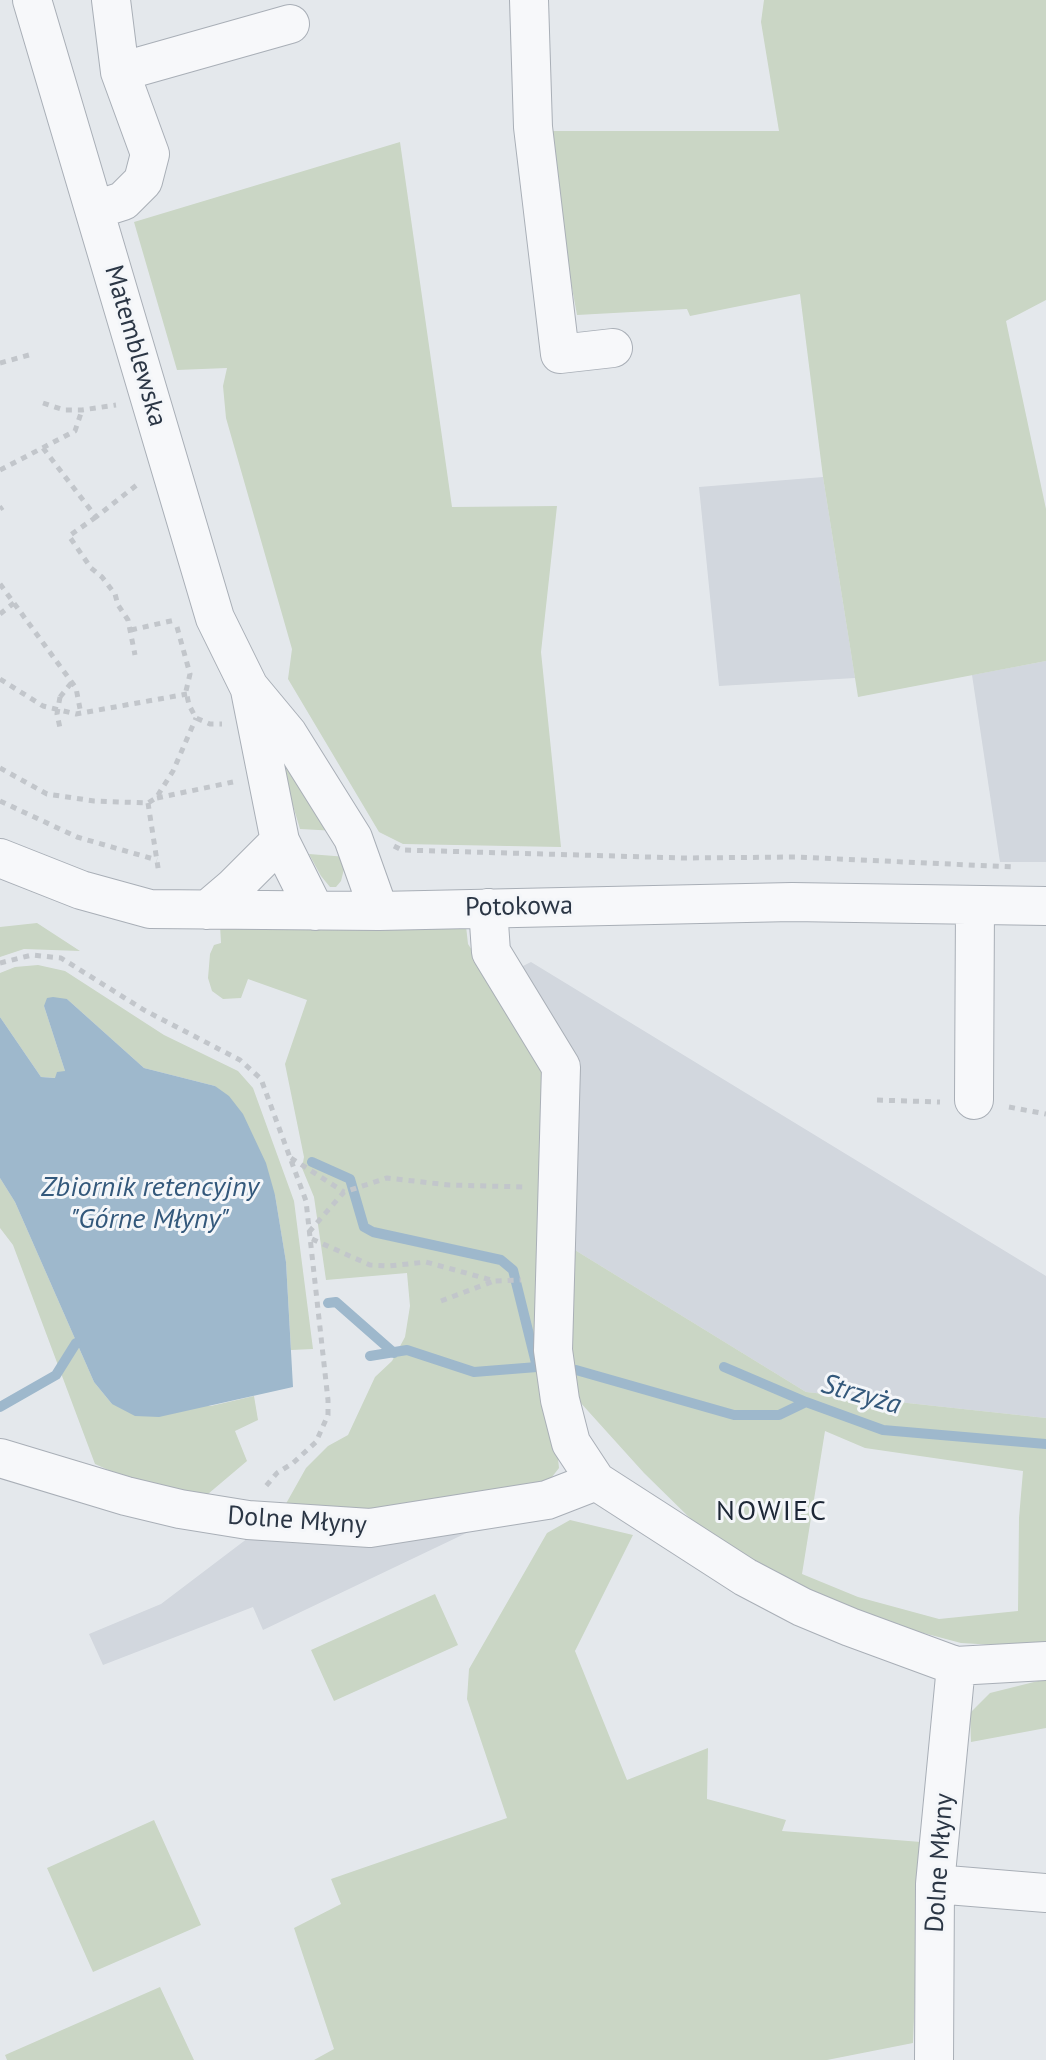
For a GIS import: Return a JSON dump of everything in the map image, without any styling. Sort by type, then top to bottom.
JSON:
[{"type":"street","name":"Matemblewska","points":[[32,0],[215,618],[249,687],[288,734],[353,838],[379,911]]},
{"type":"street","points":[[95,210],[123,201],[143,181],[150,154],[120,72],[111,0]]},
{"type":"street","points":[[529,0],[533,127],[560,354],[613,348]]},
{"type":"street","points":[[120,72],[290,24]]},
{"type":"street","name":"Matemblewska","points":[[249,687],[280,841],[315,911]]},
{"type":"street","points":[[207,910],[280,841]]},
{"type":"street","name":"Potokowa","points":[[0,858],[117,901],[150,909],[379,911],[488,908],[672,894],[792,902],[1046,906]]},
{"type":"street","points":[[974,1100],[975,905]]},
{"type":"street","points":[[488,908],[491,952],[561,1067],[553,1350],[560,1400],[571,1443],[596,1481],[745,1577],[802,1607],[956,1666],[1046,1661]]},
{"type":"street","name":"Dolne Młyny","points":[[0,1458],[180,1509],[248,1520],[370,1528],[547,1500],[596,1481]]},
{"type":"street","name":"Dolne Młyny","points":[[934,2060],[935,1884],[956,1666]]},
{"type":"street","points":[[935,1884],[1046,1893]]},
{"type":"path","points":[[0,363],[29,355]]},
{"type":"path","points":[[43,403],[64,410],[113,404],[124,410]]},
{"type":"path","points":[[0,470],[75,431],[82,410]]},
{"type":"path","points":[[43,448],[96,517]]},
{"type":"path","points":[[135,655],[128,620],[115,594],[91,568],[69,536],[143,481]]},
{"type":"path","points":[[0,584],[76,688],[81,714]]},
{"type":"path","points":[[0,614],[14,603]]},
{"type":"path","points":[[131,630],[175,620]]},
{"type":"path","points":[[0,679],[43,706],[81,714],[187,694]]},
{"type":"path","points":[[60,728],[57,714],[60,697],[72,682]]},
{"type":"path","points":[[156,798],[173,771],[196,718]]},
{"type":"path","points":[[0,768],[47,794],[94,801],[148,803],[156,798],[236,781]]},
{"type":"path","points":[[0,801],[77,837],[157,860]]},
{"type":"path","points":[[148,803],[159,879]]},
{"type":"path","points":[[388,843],[402,850],[684,858],[796,857],[1008,865],[1020,869]]},
{"type":"path","points":[[0,963],[32,955],[61,958],[144,1010],[240,1060],[261,1079],[306,1201],[326,1365],[328,1415],[316,1442],[277,1473],[262,1491],[248,1520]]},
{"type":"path","points":[[877,1100],[974,1100]]},
{"type":"path","points":[[290,1157],[344,1192]]},
{"type":"path","points":[[310,1235],[344,1192],[387,1178],[449,1185],[558,1189]]},
{"type":"path","points":[[310,1235],[370,1265],[426,1262],[495,1281],[513,1281]]},
{"type":"path","points":[[441,1301],[495,1281]]},
{"type":"shaded area","points":[[823,477],[855,678],[719,686],[699,487]]},
{"type":"shaded area","points":[[1046,661],[1046,862],[1000,862],[972,675]]},
{"type":"shaded area","points":[[531,962],[1046,1276],[1046,1418],[806,1392],[570,1247],[513,971]]},
{"type":"shaded area","points":[[479,1527],[263,1630],[253,1607],[103,1665],[89,1634],[161,1604],[252,1535],[292,1543],[353,1544]]},
{"type":"green space","points":[[764,0],[1046,0],[1046,300],[1006,321],[1046,509],[1046,661],[858,697],[823,477],[800,294],[690,316],[687,309],[577,315],[548,156],[548,131],[779,131],[761,22]]},
{"type":"green space","points":[[400,142],[452,507],[557,506],[541,652],[561,847],[403,844],[379,832],[288,679],[292,649],[226,418],[223,386],[227,368],[177,370],[134,222]]},
{"type":"green space","points":[[271,733],[337,831],[300,829]]},
{"type":"green space","points":[[309,854],[347,857],[341,881],[336,887],[330,887],[321,876]]},
{"type":"green space","points":[[37,923],[80,951],[24,949],[0,957],[0,927]]},
{"type":"green space","points":[[220,925],[466,926],[468,944],[533,1045],[547,1084],[552,1400],[559,1468],[545,1486],[354,1516],[283,1509],[306,1468],[328,1446],[348,1435],[375,1377],[392,1361],[405,1337],[410,1306],[407,1273],[326,1280],[314,1197],[302,1168],[304,1157],[285,1064],[307,1000],[248,979],[241,998],[223,999],[212,991],[208,978],[210,954],[214,945],[221,943]]},
{"type":"green space","points":[[38,965],[65,971],[164,1035],[238,1071],[253,1088],[294,1201],[313,1349],[291,1350],[286,1262],[275,1195],[215,1086],[144,1068],[67,999],[44,1006],[65,1071],[56,1078],[41,1077],[0,1017],[0,973],[15,967]]},
{"type":"green space","points":[[0,1178],[15,1202],[94,1382],[112,1404],[211,1406],[254,1396],[258,1420],[235,1431],[247,1461],[208,1494],[173,1499],[95,1464],[13,1245],[0,1228]]},
{"type":"green space","points":[[570,1247],[806,1392],[1046,1418],[1046,1648],[961,1643],[878,1621],[787,1587],[698,1526],[644,1473],[579,1401],[569,1354]],"holes":[[[825,1431],[865,1448],[1023,1471],[1018,1611],[939,1619],[858,1597],[802,1574]]]},
{"type":"green space","points":[[570,1520],[633,1535],[575,1651],[627,1780],[708,1748],[707,1799],[786,1820],[782,1831],[921,1842],[913,2043],[827,2060],[314,2060],[334,2049],[294,1928],[341,1904],[331,1879],[507,1818],[467,1699],[469,1669],[547,1533]]},
{"type":"green space","points":[[435,1594],[458,1645],[334,1701],[311,1650]]},
{"type":"green space","points":[[1046,1679],[1046,1728],[971,1742],[970,1713],[990,1693]]},
{"type":"green space","points":[[154,1820],[201,1925],[93,1972],[47,1868]]},
{"type":"green space","points":[[160,1987],[194,2060],[7,2060],[5,2055]]},
{"type":"water","name":"Zbiornik retencyjny \"Górne Młyny\"","points":[[47,998],[67,999],[144,1068],[215,1086],[229,1096],[243,1114],[266,1163],[275,1195],[286,1262],[293,1387],[159,1417],[135,1416],[112,1404],[94,1382],[15,1202],[0,1178],[0,1017],[41,1077],[55,1078],[57,1072],[65,1071],[44,1006]]},
{"type":"waterway","points":[[312,1162],[350,1179],[364,1227],[373,1232],[501,1260],[513,1270],[537,1367],[474,1372],[407,1350],[370,1356]]},
{"type":"waterway","points":[[328,1303],[336,1302],[394,1353]]},
{"type":"waterway","points":[[0,1407],[56,1375],[76,1343]]},
{"type":"waterway","points":[[724,1367],[806,1402]]},
{"type":"waterway","name":"Strzyża","points":[[576,1370],[734,1415],[779,1415],[806,1402],[883,1430],[1046,1444]]},
{"type":"district","name":"NOWIEC","points":[[772,1512]]}]
